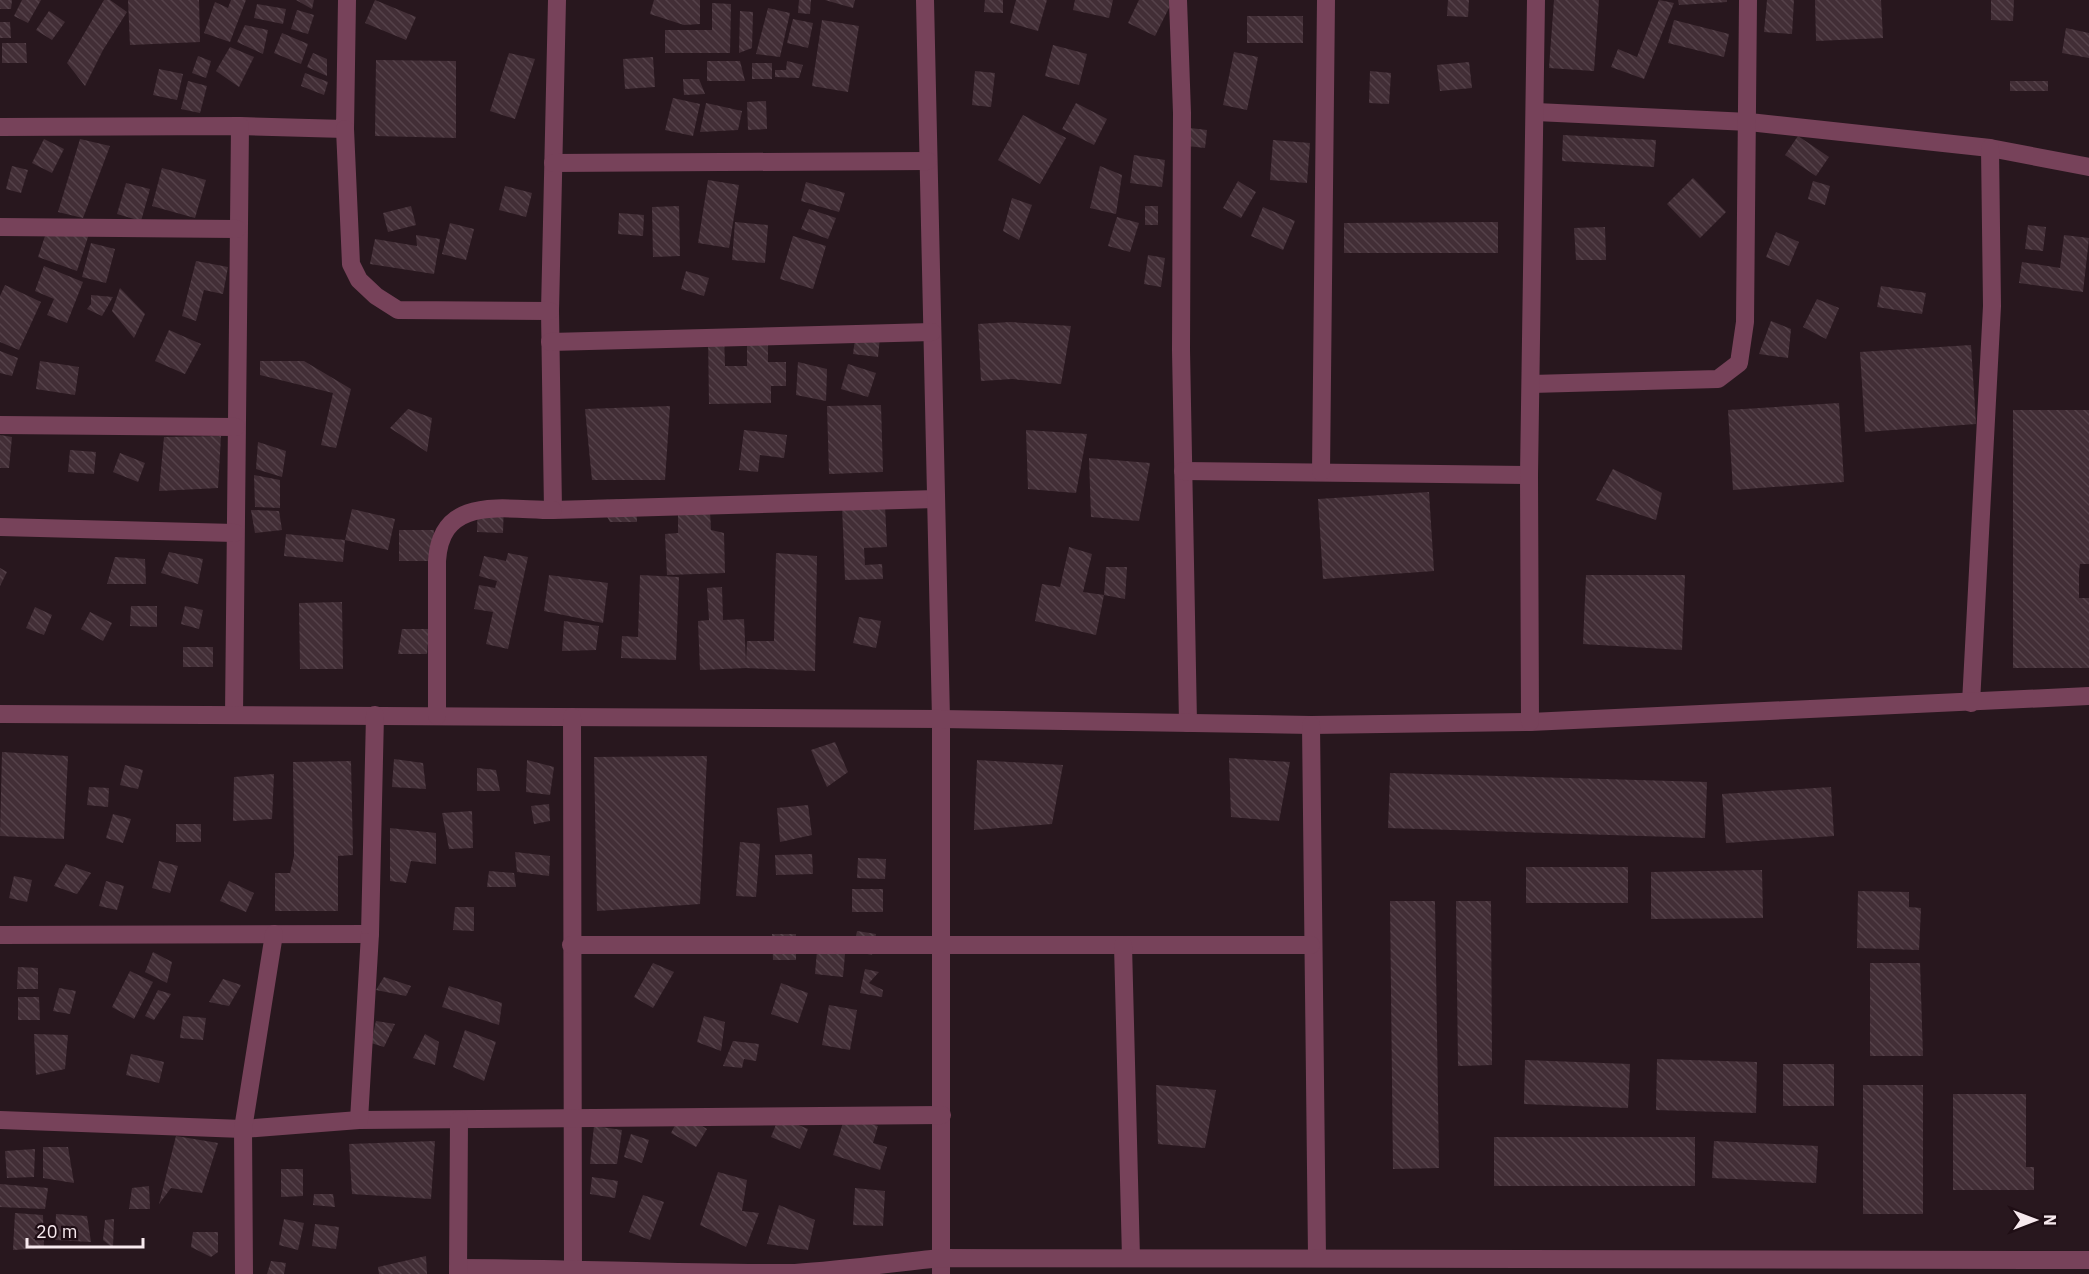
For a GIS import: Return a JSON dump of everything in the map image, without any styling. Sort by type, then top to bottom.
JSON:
[{"type":"street","points":[[346,0],[345,129],[351,264],[359,280],[376,296],[398,310],[550,311]]},
{"type":"street","points":[[553,510],[550,311],[556,0]]},
{"type":"street","points":[[925,0],[941,719],[939,945],[942,1115],[941,1266]]},
{"type":"street","points":[[1178,0],[1182,113],[1183,471],[1188,723]]},
{"type":"street","points":[[1321,472],[1326,0]]},
{"type":"street","points":[[1530,722],[1529,476],[1536,0]]},
{"type":"street","points":[[1531,384],[1718,380],[1739,363],[1745,322],[1749,123],[1748,0]]},
{"type":"street","points":[[1536,112],[1749,123],[1990,148],[2089,167]]},
{"type":"street","points":[[0,127],[240,126],[345,129]]},
{"type":"street","points":[[234,715],[237,229],[240,126]]},
{"type":"street","points":[[1971,703],[1992,306],[1990,148]]},
{"type":"street","points":[[553,163],[928,161]]},
{"type":"street","points":[[0,227],[237,229]]},
{"type":"street","points":[[550,342],[932,332]]},
{"type":"street","points":[[0,425],[236,427]]},
{"type":"street","points":[[1183,471],[1529,476]]},
{"type":"street","points":[[437,716],[438,542],[448,523],[472,510],[553,510],[936,499]]},
{"type":"street","points":[[0,527],[235,533]]},
{"type":"street","points":[[0,714],[941,719],[1311,725],[1530,722],[2089,696]]},
{"type":"street","points":[[359,1120],[370,934],[375,716]]},
{"type":"street","points":[[572,717],[571,945],[575,1118],[573,1270]]},
{"type":"street","points":[[1311,725],[1311,945],[1317,1257]]},
{"type":"street","points":[[244,1274],[243,1129],[274,934]]},
{"type":"street","points":[[0,935],[370,934]]},
{"type":"street","points":[[571,945],[1311,945]]},
{"type":"street","points":[[1124,945],[1131,1258]]},
{"type":"street","points":[[0,1120],[243,1129],[359,1120],[942,1115]]},
{"type":"street","points":[[459,1120],[458,1271],[794,1273],[1131,1258],[1234,1266],[1317,1257],[1443,1266],[1996,1267],[2089,1260]]},
{"type":"building","points":[[0,0],[12,0],[11,9],[0,9]]},
{"type":"building","points":[[22,0],[41,0],[28,23],[14,16]]},
{"type":"building","points":[[104,0],[110,0],[127,12],[103,50],[85,86],[67,63]]},
{"type":"building","points":[[128,0],[199,0],[200,42],[130,45]]},
{"type":"building","points":[[231,0],[246,0],[230,42],[204,33],[215,2],[228,8]]},
{"type":"building","points":[[296,0],[314,0],[312,9]]},
{"type":"building","points":[[375,0],[416,17],[406,40],[365,23]]},
{"type":"building","points":[[654,0],[700,0],[700,24],[684,25],[650,14]]},
{"type":"building","points":[[799,0],[811,0],[810,14],[798,13]]},
{"type":"building","points":[[825,0],[855,0],[853,8]]},
{"type":"building","points":[[985,0],[1003,0],[1003,13],[984,12]]},
{"type":"building","points":[[1016,0],[1047,0],[1038,31],[1010,23]]},
{"type":"building","points":[[1075,0],[1113,0],[1109,18],[1073,10]]},
{"type":"building","points":[[1139,0],[1173,0],[1155,36],[1128,23]]},
{"type":"building","points":[[1448,0],[1469,0],[1468,17],[1447,16]]},
{"type":"building","points":[[1554,0],[1599,0],[1594,71],[1549,68]]},
{"type":"building","points":[[1659,0],[1674,3],[1644,79],[1611,67],[1618,49],[1637,57]]},
{"type":"building","points":[[1678,0],[1727,0],[1727,2],[1679,5]]},
{"type":"building","points":[[1767,0],[1794,0],[1792,34],[1764,32]]},
{"type":"building","points":[[1815,0],[1881,0],[1883,38],[1816,41]]},
{"type":"building","points":[[1991,0],[2014,0],[2013,21],[1991,20]]},
{"type":"building","points":[[712,3],[731,4],[730,53],[665,53],[665,30],[712,30]]},
{"type":"building","points":[[257,4],[286,9],[283,24],[254,18]]},
{"type":"building","points":[[768,8],[790,13],[780,57],[756,54]]},
{"type":"building","points":[[297,10],[314,15],[308,34],[291,29]]},
{"type":"building","points":[[49,11],[65,22],[52,40],[36,30]]},
{"type":"building","points":[[740,11],[753,12],[752,48],[739,53]]},
{"type":"building","points":[[1247,16],[1303,16],[1303,43],[1247,43]]},
{"type":"building","points":[[793,19],[813,23],[808,48],[787,43]]},
{"type":"building","points":[[822,20],[859,26],[848,92],[812,86]]},
{"type":"building","points":[[1674,20],[1729,34],[1724,57],[1668,43]]},
{"type":"building","points":[[0,22],[10,22],[11,38],[0,38]]},
{"type":"building","points":[[245,25],[268,30],[263,54],[237,42]]},
{"type":"building","points":[[2066,28],[2089,33],[2089,58],[2062,53]]},
{"type":"building","points":[[282,33],[308,44],[301,64],[274,53]]},
{"type":"building","points":[[2,43],[26,43],[27,63],[2,63]]},
{"type":"building","points":[[1053,45],[1087,54],[1079,85],[1045,76]]},
{"type":"building","points":[[230,47],[254,57],[239,87],[216,71]]},
{"type":"building","points":[[1234,52],[1258,57],[1247,110],[1223,105]]},
{"type":"building","points":[[313,53],[327,59],[327,76],[307,67]]},
{"type":"building","points":[[509,53],[535,59],[515,119],[490,111]]},
{"type":"building","points":[[198,56],[211,61],[206,78],[192,73]]},
{"type":"building","points":[[653,57],[655,87],[625,89],[623,59]]},
{"type":"building","points":[[376,60],[456,61],[456,138],[375,136]]},
{"type":"building","points":[[707,61],[740,61],[745,81],[707,81]]},
{"type":"building","points":[[787,61],[803,65],[799,78],[775,77],[775,70],[786,70]]},
{"type":"building","points":[[1469,62],[1472,88],[1440,91],[1437,65]]},
{"type":"building","points":[[752,63],[772,63],[772,79],[752,79]]},
{"type":"building","points":[[159,69],[183,74],[177,100],[153,95]]},
{"type":"building","points":[[975,71],[995,73],[991,107],[972,105]]},
{"type":"building","points":[[1370,71],[1391,73],[1389,104],[1369,103]]},
{"type":"building","points":[[305,73],[328,82],[324,95],[301,86]]},
{"type":"building","points":[[683,79],[699,79],[705,94],[684,95]]},
{"type":"building","points":[[188,81],[207,86],[200,113],[181,109]]},
{"type":"building","points":[[2010,81],[2048,81],[2048,91],[2010,91]]},
{"type":"building","points":[[673,98],[700,104],[693,136],[665,130]]},
{"type":"building","points":[[766,101],[767,129],[748,130],[747,102]]},
{"type":"building","points":[[706,103],[742,111],[738,130],[700,132]]},
{"type":"building","points":[[1076,103],[1107,119],[1094,145],[1062,129]]},
{"type":"building","points":[[1023,115],[1066,138],[1040,184],[998,160]]},
{"type":"building","points":[[1190,128],[1207,130],[1205,148],[1188,146]]},
{"type":"building","points":[[1563,135],[1656,140],[1654,167],[1562,161]]},
{"type":"building","points":[[1798,136],[1829,157],[1816,176],[1785,155]]},
{"type":"building","points":[[44,139],[64,149],[52,173],[32,163]]},
{"type":"building","points":[[80,139],[110,146],[83,218],[58,212]]},
{"type":"building","points":[[1273,140],[1310,143],[1307,183],[1270,180]]},
{"type":"building","points":[[1134,155],[1165,160],[1162,187],[1130,183]]},
{"type":"building","points":[[12,166],[28,170],[21,193],[6,189]]},
{"type":"building","points":[[1100,166],[1122,175],[1116,214],[1090,208]]},
{"type":"building","points":[[162,168],[206,180],[195,218],[152,206]]},
{"type":"building","points":[[1693,178],[1726,212],[1700,238],[1667,204]]},
{"type":"building","points":[[708,180],[739,185],[729,248],[698,243]]},
{"type":"building","points":[[1238,181],[1256,192],[1241,218],[1223,208]]},
{"type":"building","points":[[1813,181],[1830,186],[1825,205],[1808,199]]},
{"type":"building","points":[[806,182],[845,193],[839,212],[801,201]]},
{"type":"building","points":[[126,183],[150,189],[141,221],[117,214]]},
{"type":"building","points":[[505,186],[532,193],[526,217],[499,210]]},
{"type":"building","points":[[1012,198],[1032,205],[1019,240],[1003,231]]},
{"type":"building","points":[[411,206],[416,225],[388,232],[383,213]]},
{"type":"building","points":[[679,206],[680,256],[653,257],[652,207]]},
{"type":"building","points":[[1145,206],[1158,206],[1158,225],[1145,225]]},
{"type":"building","points":[[1263,207],[1295,221],[1283,250],[1251,236]]},
{"type":"building","points":[[809,209],[836,218],[828,239],[801,229]]},
{"type":"building","points":[[619,213],[644,215],[643,236],[618,234]]},
{"type":"building","points":[[1117,217],[1139,223],[1130,252],[1108,246]]},
{"type":"building","points":[[735,222],[768,225],[765,263],[732,260]]},
{"type":"building","points":[[1498,222],[1498,253],[1344,253],[1344,223]]},
{"type":"building","points":[[450,223],[474,229],[466,260],[442,254]]},
{"type":"building","points":[[2028,225],[2046,227],[2043,251],[2025,249]]},
{"type":"building","points":[[1605,227],[1606,260],[1576,260],[1574,228]]},
{"type":"building","points":[[1776,232],[1799,242],[1789,266],[1766,257]]},
{"type":"building","points":[[89,234],[77,271],[38,257],[45,236]]},
{"type":"building","points":[[416,235],[440,239],[434,274],[370,264],[375,239],[417,246]]},
{"type":"building","points":[[2064,235],[2089,238],[2083,292],[2019,283],[2022,262],[2060,268]]},
{"type":"building","points":[[793,236],[826,246],[813,289],[780,279]]},
{"type":"building","points":[[91,243],[115,249],[106,283],[82,277]]},
{"type":"building","points":[[1148,255],[1165,258],[1161,287],[1144,284]]},
{"type":"building","points":[[196,261],[228,267],[223,294],[204,290],[196,321],[182,316]]},
{"type":"building","points":[[44,266],[83,282],[67,323],[47,315],[54,299],[35,291]]},
{"type":"building","points":[[686,271],[709,278],[704,296],[681,289]]},
{"type":"building","points":[[5,285],[41,302],[19,350],[0,342],[0,296]]},
{"type":"building","points":[[1881,286],[1926,293],[1922,314],[1877,307]]},
{"type":"building","points":[[120,288],[145,314],[134,338],[112,311]]},
{"type":"building","points":[[91,295],[113,297],[102,316],[87,309],[91,304]]},
{"type":"building","points":[[1817,299],[1839,308],[1826,339],[1803,327]]},
{"type":"building","points":[[1771,321],[1791,329],[1788,358],[1759,354]]},
{"type":"building","points":[[1010,322],[1071,326],[1061,384],[1012,379],[981,381],[978,324]]},
{"type":"building","points":[[857,325],[881,327],[878,357],[853,354]]},
{"type":"building","points":[[169,330],[201,344],[185,374],[155,361]]},
{"type":"building","points":[[724,333],[725,366],[747,366],[747,334],[768,334],[768,362],[786,362],[786,386],[771,386],[771,403],[709,404],[708,334]]},
{"type":"building","points":[[1971,345],[1976,424],[1865,432],[1860,352]]},
{"type":"building","points":[[0,351],[18,358],[12,376],[0,373]]},
{"type":"building","points":[[40,361],[79,367],[75,395],[36,389]]},
{"type":"building","points":[[260,361],[304,361],[351,389],[336,448],[321,445],[333,393],[260,375]]},
{"type":"building","points":[[798,362],[827,369],[826,401],[796,395]]},
{"type":"building","points":[[848,364],[876,373],[868,397],[841,389]]},
{"type":"building","points":[[1839,403],[1844,482],[1733,490],[1728,410]]},
{"type":"building","points":[[881,405],[883,472],[829,474],[827,406]]},
{"type":"building","points":[[670,406],[665,480],[592,480],[585,409]]},
{"type":"building","points":[[408,409],[432,418],[427,452],[390,428]]},
{"type":"building","points":[[2013,410],[2089,410],[2089,564],[2080,564],[2079,598],[2089,598],[2089,668],[2013,668]]},
{"type":"building","points":[[744,430],[787,435],[784,458],[760,455],[758,472],[739,470]]},
{"type":"building","points":[[1026,430],[1087,434],[1076,493],[1028,489]]},
{"type":"building","points":[[0,435],[12,437],[9,468],[0,468]]},
{"type":"building","points":[[221,436],[218,488],[159,491],[164,437]]},
{"type":"building","points":[[258,442],[286,451],[282,477],[256,469]]},
{"type":"building","points":[[70,450],[96,452],[94,474],[68,472]]},
{"type":"building","points":[[120,453],[145,463],[138,482],[113,472]]},
{"type":"building","points":[[1089,458],[1150,463],[1139,521],[1091,517]]},
{"type":"building","points":[[1613,469],[1662,493],[1656,520],[1596,500]]},
{"type":"building","points":[[254,475],[280,480],[280,508],[255,507]]},
{"type":"building","points":[[1429,492],[1434,571],[1323,579],[1318,499]]},
{"type":"building","points":[[636,499],[637,522],[610,522],[604,511],[589,511],[589,500]]},
{"type":"building","points":[[478,502],[504,503],[503,533],[477,532]]},
{"type":"building","points":[[885,505],[887,547],[864,548],[865,565],[882,564],[883,579],[845,580],[842,506]]},
{"type":"building","points":[[352,509],[395,519],[388,550],[345,540]]},
{"type":"building","points":[[251,510],[279,511],[282,530],[255,533]]},
{"type":"building","points":[[710,511],[711,530],[724,533],[725,573],[667,575],[665,534],[678,533],[678,513]]},
{"type":"building","points":[[399,530],[434,530],[431,561],[399,561]]},
{"type":"building","points":[[286,534],[345,540],[343,562],[284,556]]},
{"type":"building","points":[[1069,547],[1092,554],[1083,592],[1104,595],[1096,635],[1035,621],[1042,584],[1060,587]]},
{"type":"building","points":[[169,552],[203,559],[198,584],[161,573]]},
{"type":"building","points":[[508,553],[528,557],[508,649],[486,644],[493,612],[474,609],[479,585],[495,588],[497,581],[479,576],[484,556],[506,561]]},
{"type":"building","points":[[776,553],[817,556],[815,671],[746,668],[700,670],[698,621],[709,620],[707,588],[722,587],[723,620],[744,619],[746,663],[747,641],[774,641]]},
{"type":"building","points":[[115,557],[145,559],[146,584],[107,584]]},
{"type":"building","points":[[1106,567],[1127,567],[1125,599],[1104,595]]},
{"type":"building","points":[[0,568],[7,572],[0,586]]},
{"type":"building","points":[[549,575],[608,583],[603,623],[544,611]]},
{"type":"building","points":[[640,575],[679,577],[676,660],[621,658],[622,636],[638,637]]},
{"type":"building","points":[[1586,575],[1685,575],[1682,650],[1583,644]]},
{"type":"building","points":[[342,602],[343,669],[300,669],[299,603]]},
{"type":"building","points":[[131,606],[157,606],[157,627],[130,626]]},
{"type":"building","points":[[185,606],[203,610],[199,629],[181,624]]},
{"type":"building","points":[[35,607],[52,615],[44,635],[26,628]]},
{"type":"building","points":[[90,612],[112,623],[103,641],[81,629]]},
{"type":"building","points":[[859,617],[881,621],[876,648],[853,643]]},
{"type":"building","points":[[564,621],[599,626],[596,650],[562,651]]},
{"type":"building","points":[[402,629],[429,629],[427,654],[398,654]]},
{"type":"building","points":[[183,647],[213,647],[213,667],[183,667]]},
{"type":"building","points":[[835,742],[848,772],[827,787],[811,750]]},
{"type":"building","points":[[2,752],[68,756],[64,839],[0,836]]},
{"type":"building","points":[[707,756],[700,904],[597,911],[594,757]]},
{"type":"building","points":[[1229,758],[1290,762],[1279,821],[1231,817]]},
{"type":"building","points":[[394,759],[423,763],[426,789],[392,787]]},
{"type":"building","points":[[527,760],[554,767],[550,795],[526,792]]},
{"type":"building","points":[[977,760],[1063,765],[1052,824],[974,830]]},
{"type":"building","points":[[351,761],[353,855],[338,856],[338,911],[275,911],[275,873],[290,873],[294,856],[293,762]]},
{"type":"building","points":[[125,765],[143,770],[138,789],[120,785]]},
{"type":"building","points":[[477,768],[496,770],[500,791],[477,791]]},
{"type":"building","points":[[1390,773],[1707,782],[1705,838],[1388,828]]},
{"type":"building","points":[[274,774],[272,819],[233,821],[234,777]]},
{"type":"building","points":[[89,787],[109,788],[108,807],[87,805]]},
{"type":"building","points":[[1831,787],[1834,836],[1726,843],[1722,794]]},
{"type":"building","points":[[549,804],[550,821],[534,824],[531,806]]},
{"type":"building","points":[[808,805],[812,835],[780,842],[777,808]]},
{"type":"building","points":[[472,811],[473,848],[449,849],[442,813]]},
{"type":"building","points":[[113,814],[131,819],[123,843],[106,838]]},
{"type":"building","points":[[176,824],[201,824],[201,842],[176,842]]},
{"type":"building","points":[[390,828],[436,833],[436,864],[411,861],[406,883],[390,881]]},
{"type":"building","points":[[740,842],[760,844],[756,897],[736,896]]},
{"type":"building","points":[[515,852],[550,856],[549,876],[517,872]]},
{"type":"building","points":[[812,854],[813,874],[776,875],[775,855]]},
{"type":"building","points":[[858,858],[886,859],[885,879],[857,878]]},
{"type":"building","points":[[159,861],[178,866],[170,893],[152,888]]},
{"type":"building","points":[[66,864],[91,873],[77,894],[54,886]]},
{"type":"building","points":[[1526,867],[1628,867],[1628,903],[1526,903]]},
{"type":"building","points":[[1762,870],[1763,918],[1651,919],[1651,872]]},
{"type":"building","points":[[489,871],[514,873],[516,887],[487,887]]},
{"type":"building","points":[[14,876],[32,880],[27,902],[9,898]]},
{"type":"building","points":[[106,881],[124,886],[117,910],[99,906]]},
{"type":"building","points":[[229,881],[254,893],[246,912],[220,901]]},
{"type":"building","points":[[852,889],[883,889],[883,912],[852,912]]},
{"type":"building","points":[[1858,891],[1909,892],[1909,907],[1921,908],[1919,950],[1857,948]]},
{"type":"building","points":[[1390,901],[1435,901],[1439,1168],[1393,1169]]},
{"type":"building","points":[[1456,901],[1491,901],[1492,1065],[1458,1066]]},
{"type":"building","points":[[455,907],[474,907],[474,931],[453,930]]},
{"type":"building","points":[[857,931],[876,934],[872,955],[853,951]]},
{"type":"building","points":[[772,934],[796,934],[796,960],[773,960]]},
{"type":"building","points":[[817,951],[845,954],[843,977],[815,974]]},
{"type":"building","points":[[153,952],[172,962],[167,983],[145,972]]},
{"type":"building","points":[[653,963],[674,972],[653,1008],[634,997]]},
{"type":"building","points":[[1870,963],[1920,963],[1923,1056],[1870,1056]]},
{"type":"building","points":[[18,967],[38,968],[38,989],[17,989]]},
{"type":"building","points":[[865,969],[879,972],[869,983],[883,990],[882,997],[860,993]]},
{"type":"building","points":[[130,971],[153,982],[134,1019],[112,1007]]},
{"type":"building","points":[[384,977],[411,986],[406,996],[376,990]]},
{"type":"building","points":[[223,979],[241,985],[229,1006],[209,1002]]},
{"type":"building","points":[[781,983],[808,993],[798,1023],[771,1014]]},
{"type":"building","points":[[449,986],[502,1003],[499,1025],[442,1007]]},
{"type":"building","points":[[59,988],[76,991],[70,1014],[53,1011]]},
{"type":"building","points":[[158,990],[171,994],[154,1020],[145,1016]]},
{"type":"building","points":[[18,997],[39,997],[40,1020],[18,1020]]},
{"type":"building","points":[[829,1005],[857,1010],[850,1050],[822,1045]]},
{"type":"building","points":[[183,1016],[206,1018],[203,1040],[180,1038]]},
{"type":"building","points":[[704,1016],[725,1022],[721,1051],[697,1042]]},
{"type":"building","points":[[376,1021],[395,1024],[384,1047],[371,1043]]},
{"type":"building","points":[[465,1030],[496,1042],[484,1081],[453,1067]]},
{"type":"building","points":[[34,1034],[68,1035],[65,1069],[36,1075]]},
{"type":"building","points":[[425,1034],[439,1042],[435,1065],[413,1058]]},
{"type":"building","points":[[733,1041],[759,1044],[756,1061],[744,1059],[742,1068],[723,1066]]},
{"type":"building","points":[[131,1054],[164,1062],[159,1083],[126,1075]]},
{"type":"building","points":[[1657,1059],[1757,1062],[1756,1113],[1656,1110]]},
{"type":"building","points":[[1525,1060],[1630,1064],[1628,1108],[1524,1104]]},
{"type":"building","points":[[1783,1064],[1834,1064],[1834,1106],[1783,1106]]},
{"type":"building","points":[[1156,1085],[1216,1090],[1205,1148],[1158,1144]]},
{"type":"building","points":[[1863,1085],[1923,1085],[1923,1214],[1863,1214]]},
{"type":"building","points":[[1953,1094],[2026,1094],[2026,1167],[2034,1167],[2034,1190],[1953,1190]]},
{"type":"building","points":[[681,1114],[707,1129],[696,1147],[671,1133]]},
{"type":"building","points":[[845,1116],[878,1126],[873,1143],[887,1147],[880,1170],[833,1155]]},
{"type":"building","points":[[779,1117],[808,1129],[800,1149],[771,1137]]},
{"type":"building","points":[[594,1126],[622,1130],[617,1164],[590,1164]]},
{"type":"building","points":[[631,1134],[649,1140],[642,1163],[624,1157]]},
{"type":"building","points":[[176,1136],[218,1143],[202,1193],[171,1188],[159,1204]]},
{"type":"building","points":[[1494,1137],[1695,1137],[1695,1186],[1494,1186]]},
{"type":"building","points":[[435,1141],[431,1199],[352,1194],[349,1144]]},
{"type":"building","points":[[1714,1141],[1818,1146],[1816,1183],[1712,1178]]},
{"type":"building","points":[[43,1147],[68,1147],[74,1183],[43,1178]]},
{"type":"building","points":[[35,1149],[34,1177],[7,1178],[5,1151]]},
{"type":"building","points":[[281,1169],[303,1169],[303,1196],[281,1197]]},
{"type":"building","points":[[718,1172],[747,1180],[742,1211],[759,1213],[746,1247],[700,1225]]},
{"type":"building","points":[[592,1177],[618,1181],[615,1198],[590,1194]]},
{"type":"building","points":[[0,1184],[48,1188],[45,1209],[0,1207]]},
{"type":"building","points":[[149,1186],[150,1209],[129,1209],[132,1188]]},
{"type":"building","points":[[855,1188],[885,1191],[883,1226],[853,1225]]},
{"type":"building","points":[[314,1194],[333,1194],[335,1207],[313,1205]]},
{"type":"building","points":[[643,1195],[664,1202],[650,1240],[629,1232]]},
{"type":"building","points":[[779,1205],[815,1220],[808,1250],[767,1244]]},
{"type":"building","points":[[15,1213],[43,1215],[44,1248],[13,1250]]},
{"type":"building","points":[[56,1214],[87,1216],[91,1242],[55,1240]]},
{"type":"building","points":[[114,1219],[113,1248],[103,1240],[105,1220]]},
{"type":"building","points":[[284,1219],[304,1223],[298,1250],[279,1245]]},
{"type":"building","points":[[315,1224],[339,1227],[336,1249],[312,1246]]},
{"type":"building","points":[[193,1232],[218,1232],[218,1252],[211,1257],[191,1247]]},
{"type":"building","points":[[426,1256],[427,1274],[379,1274],[378,1267]]},
{"type":"building","points":[[271,1261],[286,1263],[284,1274],[267,1274]]}]
